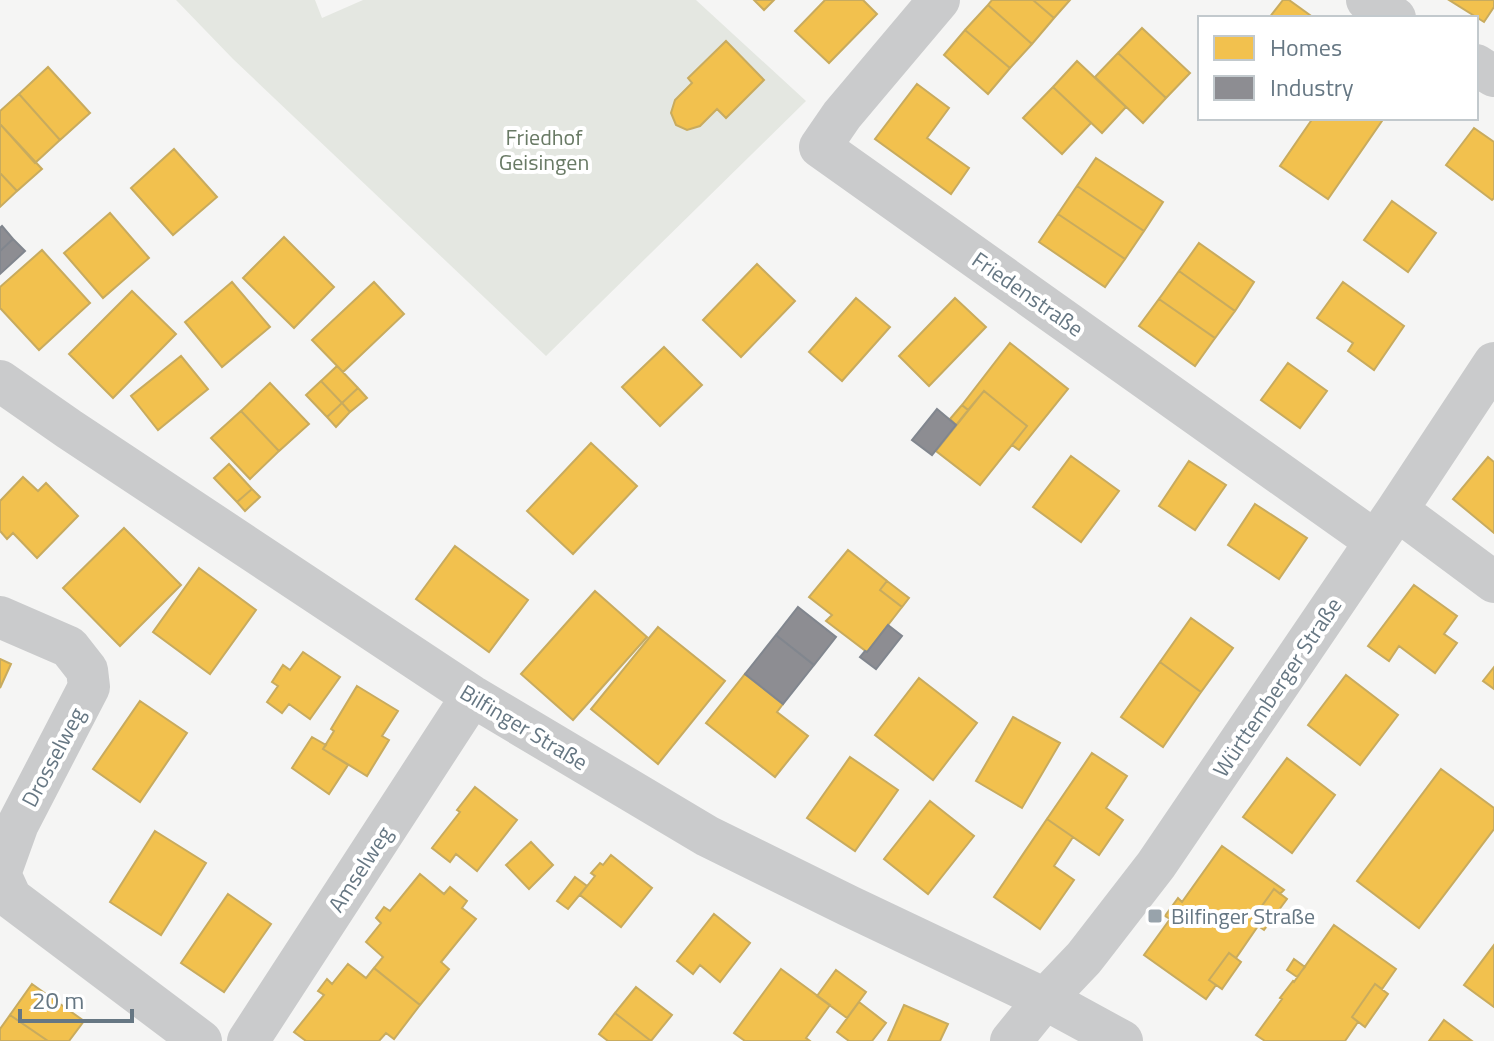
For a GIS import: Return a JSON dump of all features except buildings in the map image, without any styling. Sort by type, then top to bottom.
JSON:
[{"type":"street","points":[[1367,0],[1392,16]]},
{"type":"street","name":"Friedenstraße","points":[[927,4],[820,147],[1386,526]]},
{"type":"street","name":"Württemberger Straße","points":[[1011,1041],[1084,958],[1156,865],[1494,363]]},
{"type":"street","name":"Bilfinger Straße","points":[[0,381],[472,696],[707,836],[1045,999],[1122,1041]]},
{"type":"street","points":[[1386,526],[1494,582]]},
{"type":"street","name":"Drosselweg","points":[[0,617],[69,647],[87,670],[89,687],[18,824],[0,874],[11,898],[201,1041]]},
{"type":"street","name":"Amselweg","points":[[248,1041],[472,696]]},
{"type":"green space","name":"Friedhof Geisingen","points":[[176,0],[315,0],[322,18],[363,0],[696,0],[806,101],[546,356],[233,59]]},
{"type":"place","name":"Bilfinger Straße","points":[[1155,916]]}]
